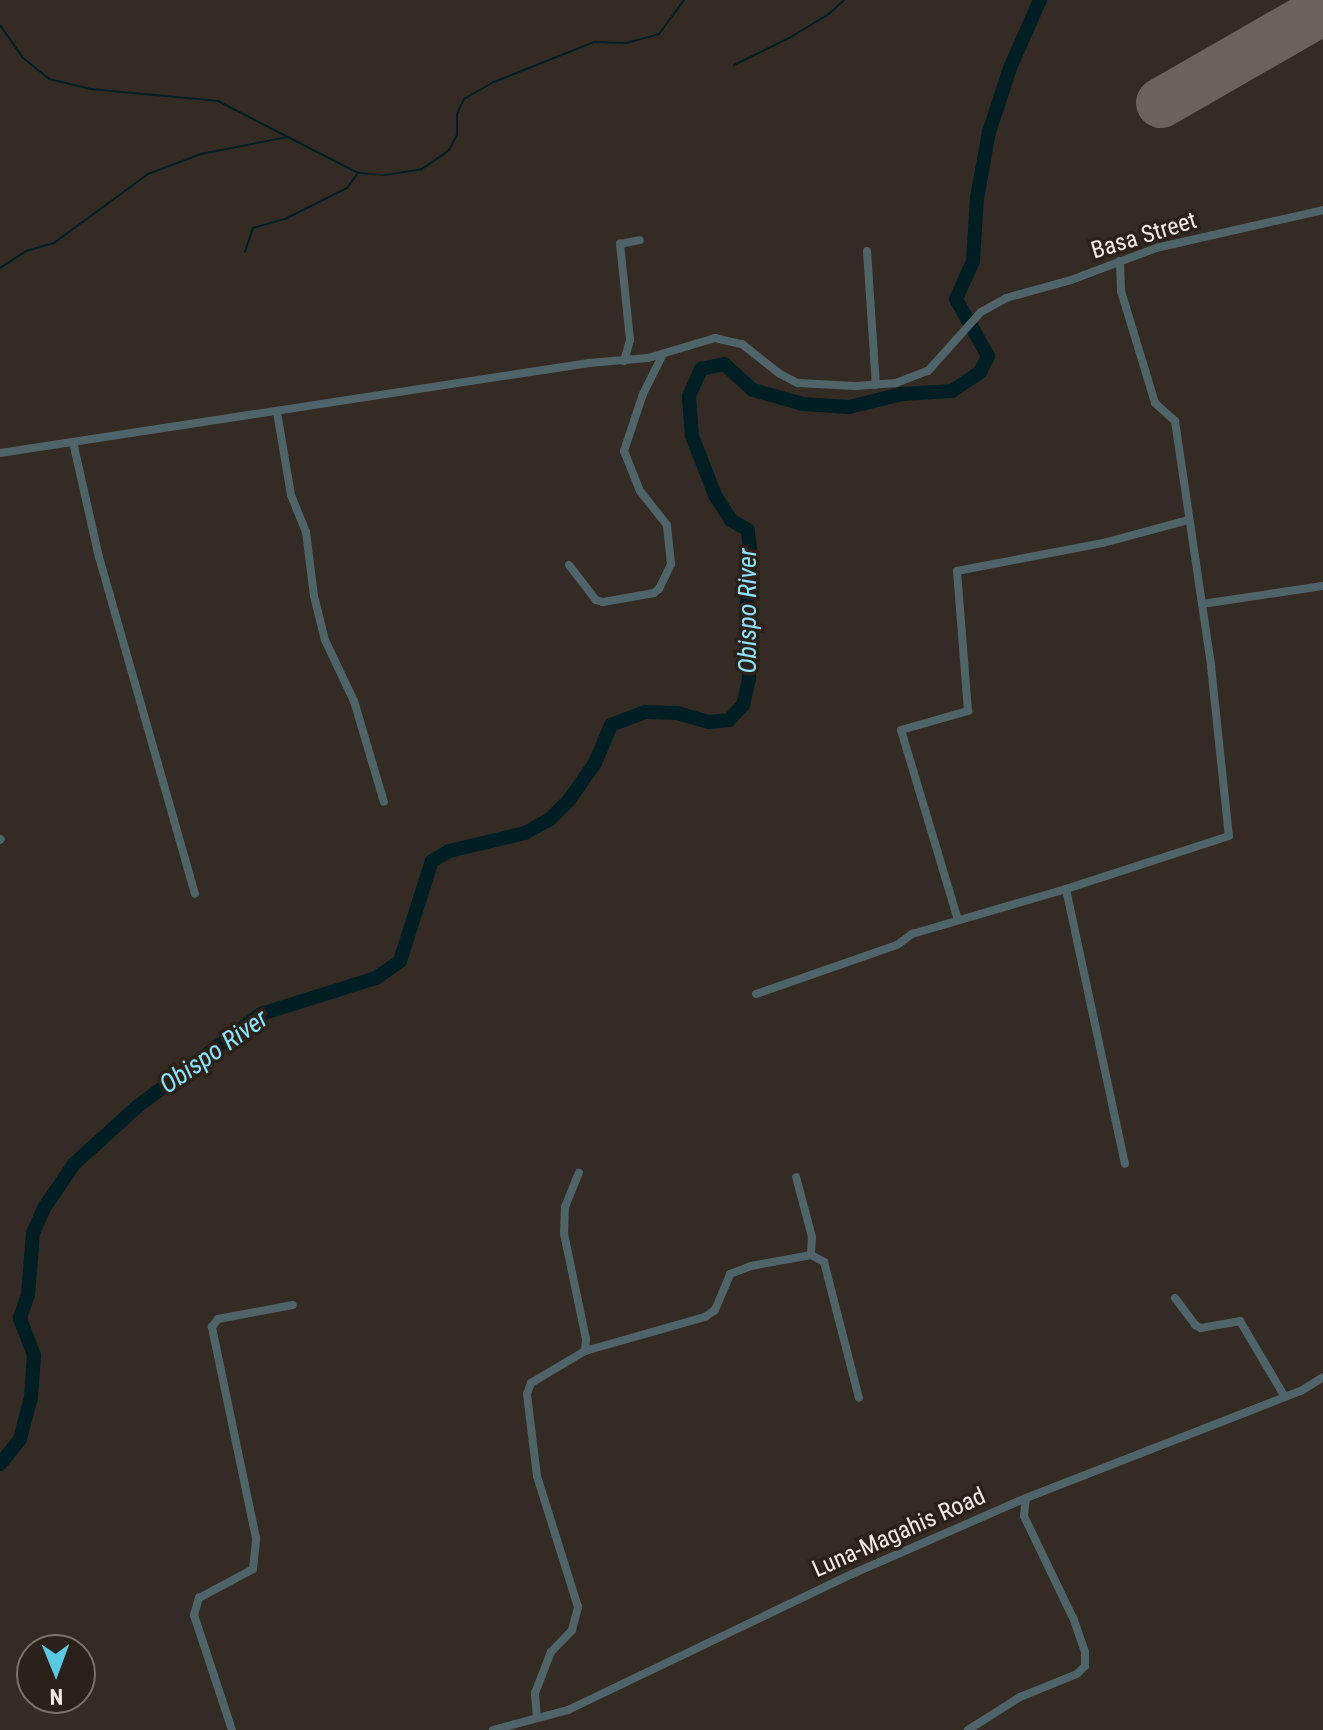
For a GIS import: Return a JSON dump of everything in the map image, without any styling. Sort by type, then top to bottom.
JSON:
[{"type":"street","name":"Basa Street","points":[[876,385],[896,383],[928,371],[981,312],[1006,298],[1071,280],[1156,248],[1323,210]]},
{"type":"street","points":[[624,361],[630,340],[620,244],[640,240]]},
{"type":"street","points":[[0,453],[589,363],[624,361],[663,354],[686,344],[726,338],[753,351],[780,374],[798,383],[876,385],[867,251]]},
{"type":"street","points":[[756,994],[897,945],[912,934],[1066,889],[1229,836],[1202,604],[1175,421],[1155,403],[1121,291],[1120,261]]},
{"type":"street","points":[[569,565],[596,600],[603,602],[654,593],[671,564],[667,525],[640,491],[624,451],[643,394],[663,354]]},
{"type":"street","points":[[277,412],[291,495],[306,532],[314,596],[325,640],[354,701],[384,802]]},
{"type":"street","points":[[73,442],[99,557],[195,894]]},
{"type":"street","points":[[958,920],[901,730],[968,711],[957,571],[1103,543],[1189,520]]},
{"type":"street","points":[[1202,604],[1323,586]]},
{"type":"street","points":[[1066,889],[1125,1164]]},
{"type":"street","points":[[579,1173],[565,1207],[564,1234],[586,1339],[585,1351]]},
{"type":"street","points":[[796,1177],[812,1237],[811,1255]]},
{"type":"street","points":[[537,1718],[535,1693],[551,1652],[578,1619],[578,1607],[537,1476],[527,1394],[531,1383],[585,1351],[705,1317],[715,1310],[730,1274],[751,1266],[811,1255],[824,1262],[859,1398]]},
{"type":"street","points":[[1175,1298],[1195,1325],[1201,1328],[1240,1321],[1285,1397]]},
{"type":"street","points":[[232,1730],[194,1615],[199,1598],[253,1569],[256,1538],[212,1327],[218,1319],[293,1305]]},
{"type":"street","name":"Luna-Magahis Road","points":[[493,1730],[568,1710],[852,1574],[1026,1498],[1285,1397],[1323,1377]]},
{"type":"street","points":[[968,1730],[1020,1697],[1077,1674],[1085,1666],[1085,1652],[1073,1618],[1024,1516],[1026,1498]]},
{"type":"shaded area","points":[[1303,0],[1323,0],[1323,27],[1153,124],[1137,95]]},
{"type":"waterway","points":[[0,25],[22,57],[49,79],[91,89],[218,101],[358,173],[385,175],[422,169],[449,150],[457,135],[457,114],[464,99],[494,82],[594,42],[626,43],[659,34],[684,0]]},
{"type":"waterway","points":[[734,65],[789,38],[829,14],[844,0]]},
{"type":"waterway","name":"Obispo River","points":[[0,1464],[20,1439],[31,1397],[34,1355],[20,1318],[28,1295],[33,1233],[44,1208],[74,1164],[138,1106],[261,1014],[376,978],[400,961],[432,861],[449,851],[525,833],[550,819],[569,800],[595,763],[611,725],[645,712],[677,713],[708,722],[729,720],[743,705],[749,678],[746,612],[751,556],[748,530],[731,520],[715,495],[692,436],[689,396],[701,369],[724,364],[753,390],[803,404],[849,407],[902,394],[952,391],[980,372],[988,356],[956,299],[973,261],[977,198],[989,132],[1010,68],[1040,0]]},
{"type":"waterway","points":[[0,268],[26,251],[54,243],[148,174],[201,154],[288,137]]},
{"type":"waterway","points":[[245,252],[253,228],[285,219],[347,188],[358,173]]},
{"type":"runway","points":[[1161,103],[1323,10]]}]
